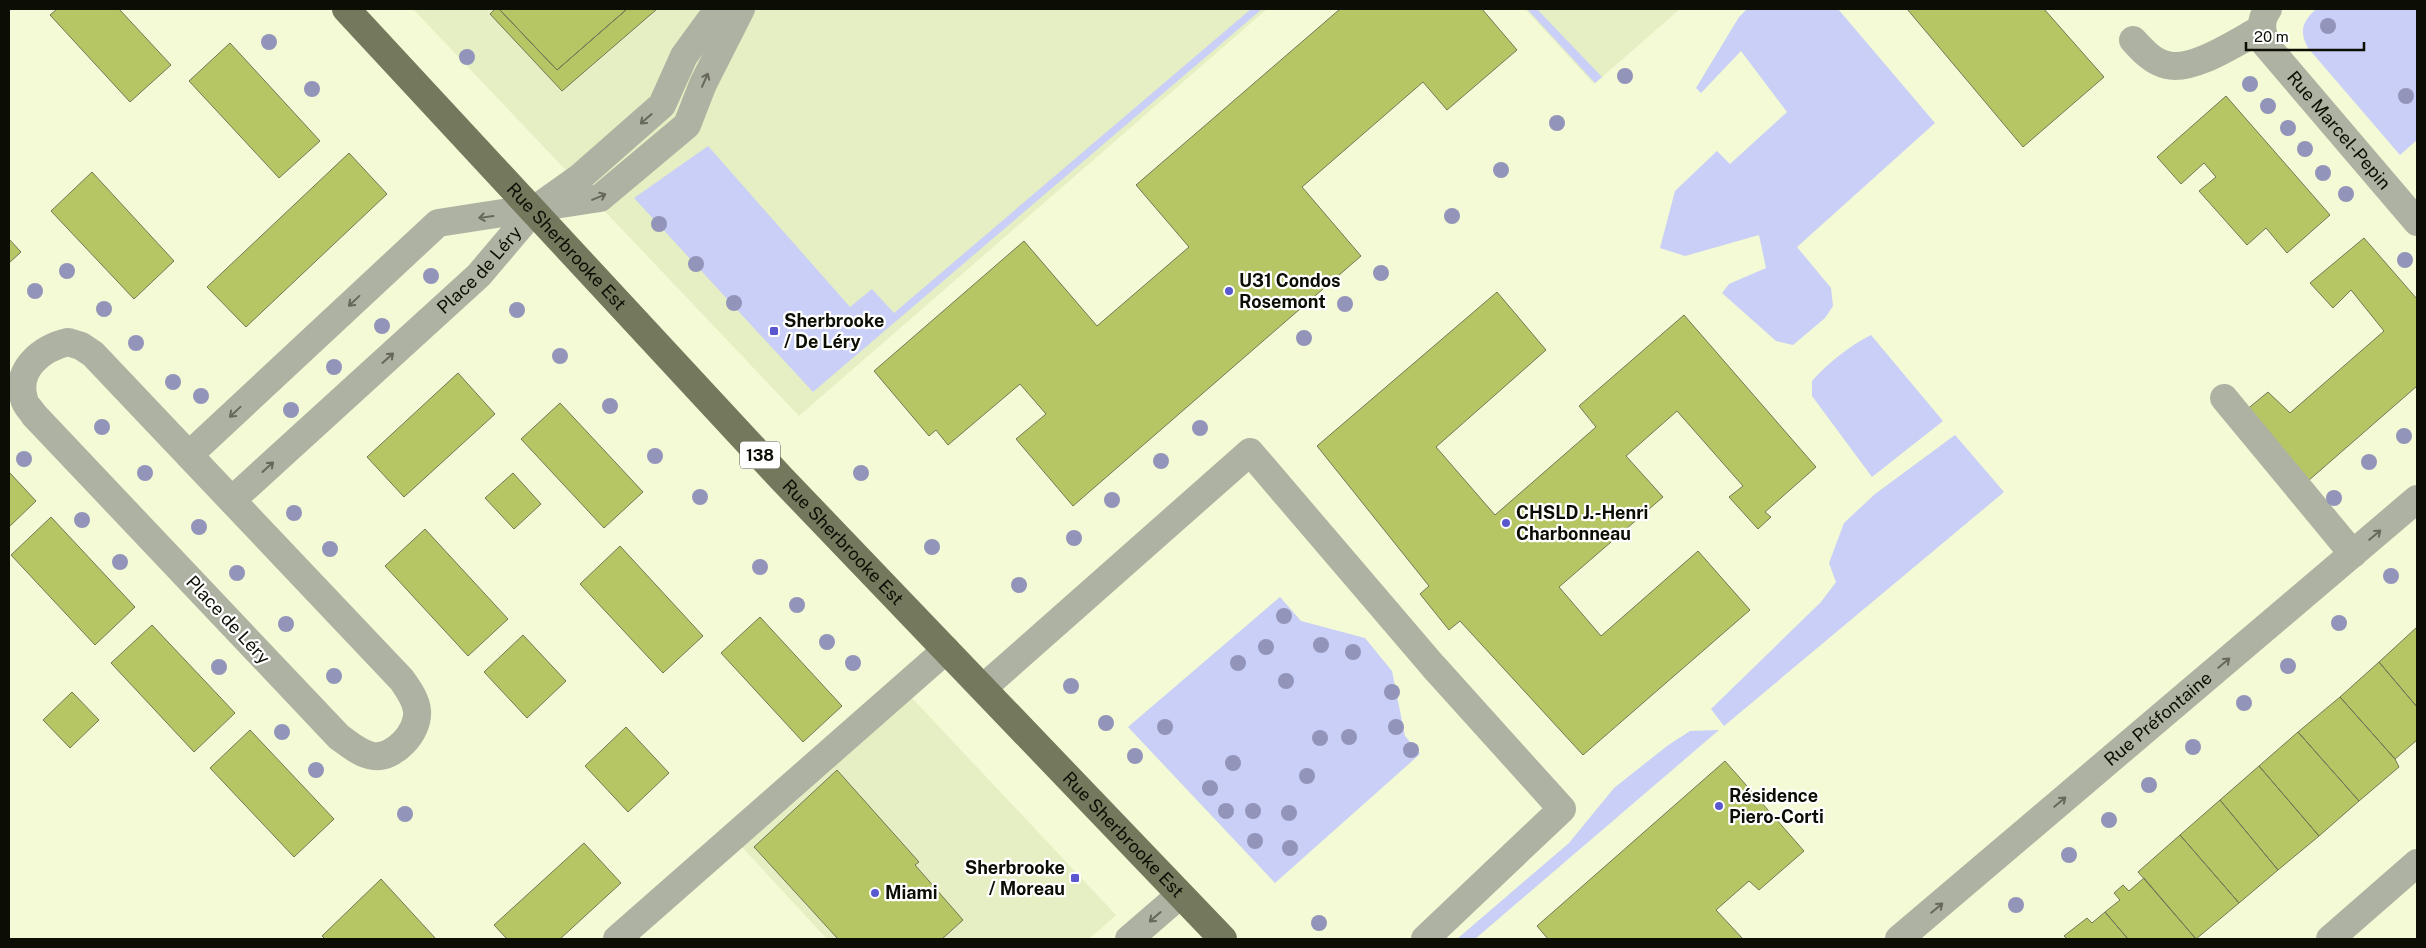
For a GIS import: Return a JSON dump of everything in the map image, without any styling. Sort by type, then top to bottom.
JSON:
[{"type":"main road","name":"Rue Sherbrooke Est","points":[[346,9],[777,473],[1223,939]]},
{"type":"street","points":[[534,210],[579,178],[662,105],[684,56],[711,20],[723,9]]},
{"type":"street","points":[[534,210],[600,198],[687,125],[703,84],[741,9]]},
{"type":"street","points":[[2133,40],[2146,55],[2168,66],[2188,65],[2264,19]]},
{"type":"street","name":"Rue Marcel-Pepin","points":[[2264,19],[2266,45],[2417,222]]},
{"type":"street","name":"Place de Léry","points":[[189,455],[438,223],[534,210]]},
{"type":"street","name":"Place de Léry","points":[[232,500],[479,275],[534,210]]},
{"type":"street","name":"Place de Léry","points":[[68,342],[81,346],[93,354],[232,500],[402,680],[412,695],[417,712],[413,729],[404,743],[389,753],[373,756],[354,748],[339,737],[34,415],[24,400],[21,385],[26,369],[37,356],[50,346],[68,342]]},
{"type":"street","points":[[2224,398],[2353,554]]},
{"type":"street","points":[[983,688],[1250,452],[1433,666],[1562,809],[1425,939]]},
{"type":"street","name":"Rue Préfontaine","points":[[1899,939],[2417,499]]},
{"type":"street","points":[[617,939],[946,650]]},
{"type":"street","points":[[2330,939],[2417,863]]},
{"type":"street","points":[[1129,939],[1180,895]]},
{"type":"shaded area","points":[[413,9],[1267,9],[799,416]]},
{"type":"shaded area","points":[[1251,9],[1262,9],[813,392],[634,198],[708,146],[850,307],[872,289],[894,313]]},
{"type":"shaded area","points":[[1525,9],[1680,9],[1594,84]]},
{"type":"shaded area","points":[[1527,9],[1537,9],[1602,77],[1595,83]]},
{"type":"shaded area","points":[[1747,9],[1838,9],[1935,123],[1797,247],[1831,288],[1833,306],[1825,318],[1793,345],[1776,341],[1722,293],[1729,284],[1766,268],[1759,235],[1685,256],[1660,248],[1675,191],[1717,151],[1730,164],[1787,112],[1741,51],[1701,93],[1696,88],[1739,17]]},
{"type":"shaded area","points":[[2316,9],[2417,9],[2417,140],[2400,155],[2308,48],[2303,37],[2303,27]]},
{"type":"shaded area","points":[[1871,335],[1943,421],[1872,477],[1812,396],[1812,381],[1818,374],[1832,361]]},
{"type":"shaded area","points":[[1955,435],[2004,492],[1724,726],[1711,709],[1821,602],[1836,582],[1829,563],[1844,523],[1875,494]]},
{"type":"shaded area","points":[[1280,597],[1301,621],[1365,638],[1392,671],[1405,736],[1420,754],[1275,883],[1128,727]]},
{"type":"shaded area","points":[[897,682],[1116,915],[1089,939],[827,939],[729,833]]},
{"type":"shaded area","points":[[1719,730],[1475,939],[1457,939],[1569,843],[1614,788],[1667,746],[1690,731]]},
{"type":"building","points":[[57,9],[119,9],[171,65],[130,102],[50,15]]},
{"type":"building","points":[[495,9],[499,9],[557,70],[627,9],[657,9],[562,91],[490,14]]},
{"type":"building","points":[[499,9],[627,9],[557,70]]},
{"type":"building","name":"U31 Condos Rosemont","points":[[1340,9],[1482,9],[1517,50],[1447,110],[1423,82],[1302,187],[1361,256],[1073,506],[1016,439],[1046,414],[1020,384],[948,445],[936,430],[929,436],[874,371],[1024,241],[1097,326],[1189,247],[1136,185]]},
{"type":"building","points":[[1907,9],[2044,9],[2104,77],[2023,147]]},
{"type":"building","points":[[230,43],[320,141],[279,178],[189,81]]},
{"type":"building","points":[[2226,96],[2330,215],[2287,253],[2266,228],[2247,245],[2199,191],[2216,177],[2204,163],[2181,184],[2157,157]]},
{"type":"building","points":[[349,153],[387,194],[246,327],[207,287]]},
{"type":"building","points":[[92,172],[174,261],[134,299],[51,211]]},
{"type":"building","points":[[2364,238],[2417,299],[2417,386],[2308,481],[2245,411],[2268,392],[2290,413],[2384,331],[2351,290],[2333,308],[2310,283]]},
{"type":"building","points":[[9,239],[21,252],[9,263]]},
{"type":"building","name":"CHSLD J.-Henri Charbonneau","points":[[1497,292],[1546,350],[1436,447],[1495,515],[1596,427],[1579,406],[1684,315],[1816,467],[1765,512],[1771,517],[1758,529],[1729,497],[1743,486],[1677,411],[1626,456],[1663,497],[1559,587],[1601,636],[1698,551],[1750,610],[1583,755],[1460,621],[1449,630],[1420,594],[1429,586],[1317,446]]},
{"type":"building","points":[[458,373],[495,414],[404,497],[367,457]]},
{"type":"building","points":[[560,403],[643,492],[604,528],[521,439]]},
{"type":"building","points":[[9,472],[36,501],[9,527]]},
{"type":"building","points":[[513,473],[541,504],[514,529],[485,498]]},
{"type":"building","points":[[51,517],[135,607],[95,645],[11,555]]},
{"type":"building","points":[[425,529],[508,619],[468,656],[385,566]]},
{"type":"building","points":[[620,546],[703,636],[663,673],[580,584]]},
{"type":"building","points":[[760,617],[842,706],[803,742],[721,653]]},
{"type":"building","points":[[152,625],[235,713],[194,752],[111,663]]},
{"type":"building","points":[[2417,627],[2417,707],[2379,662]]},
{"type":"building","points":[[523,635],[566,681],[527,718],[484,672]]},
{"type":"building","points":[[2379,662],[2417,707],[2417,740],[2395,759],[2340,697]]},
{"type":"building","points":[[72,692],[99,720],[70,748],[43,720]]},
{"type":"building","points":[[2340,697],[2395,759],[2399,767],[2359,801],[2298,732]]},
{"type":"building","points":[[626,727],[669,773],[628,812],[585,766]]},
{"type":"building","points":[[250,730],[334,819],[294,857],[210,768]]},
{"type":"building","points":[[2298,732],[2359,801],[2319,836],[2259,766]]},
{"type":"building","name":"Résidence Piero-Corti","points":[[1725,761],[1804,851],[1759,890],[1749,881],[1716,910],[1743,939],[1548,939],[1537,926]]},
{"type":"building","points":[[2259,766],[2319,836],[2278,870],[2220,800]]},
{"type":"building","points":[[837,770],[919,862],[915,865],[963,920],[942,939],[838,939],[754,847]]},
{"type":"building","points":[[2220,800],[2278,870],[2239,903],[2180,835]]},
{"type":"building","points":[[2180,835],[2239,903],[2196,939],[2138,872]]},
{"type":"building","points":[[584,843],[621,883],[560,939],[507,939],[494,925]]},
{"type":"building","points":[[2144,878],[2196,939],[2128,939],[2105,912],[2120,900],[2114,893],[2123,885],[2129,891]]},
{"type":"building","points":[[381,879],[436,939],[325,939],[322,936]]},
{"type":"building","points":[[2105,912],[2128,939],[2067,939],[2064,936],[2087,918],[2092,923]]},
{"type":"place","name":"U31 Condos Rosemont","points":[[1229,291]]},
{"type":"place","name":"Sherbrooke / De Léry","points":[[774,331]]},
{"type":"place","name":"CHSLD J.-Henri Charbonneau","points":[[1506,523]]},
{"type":"place","name":"Résidence Piero-Corti","points":[[1719,806]]},
{"type":"place","name":"Sherbrooke / Moreau","points":[[1075,878]]},
{"type":"place","name":"Miami","points":[[875,893]]}]
